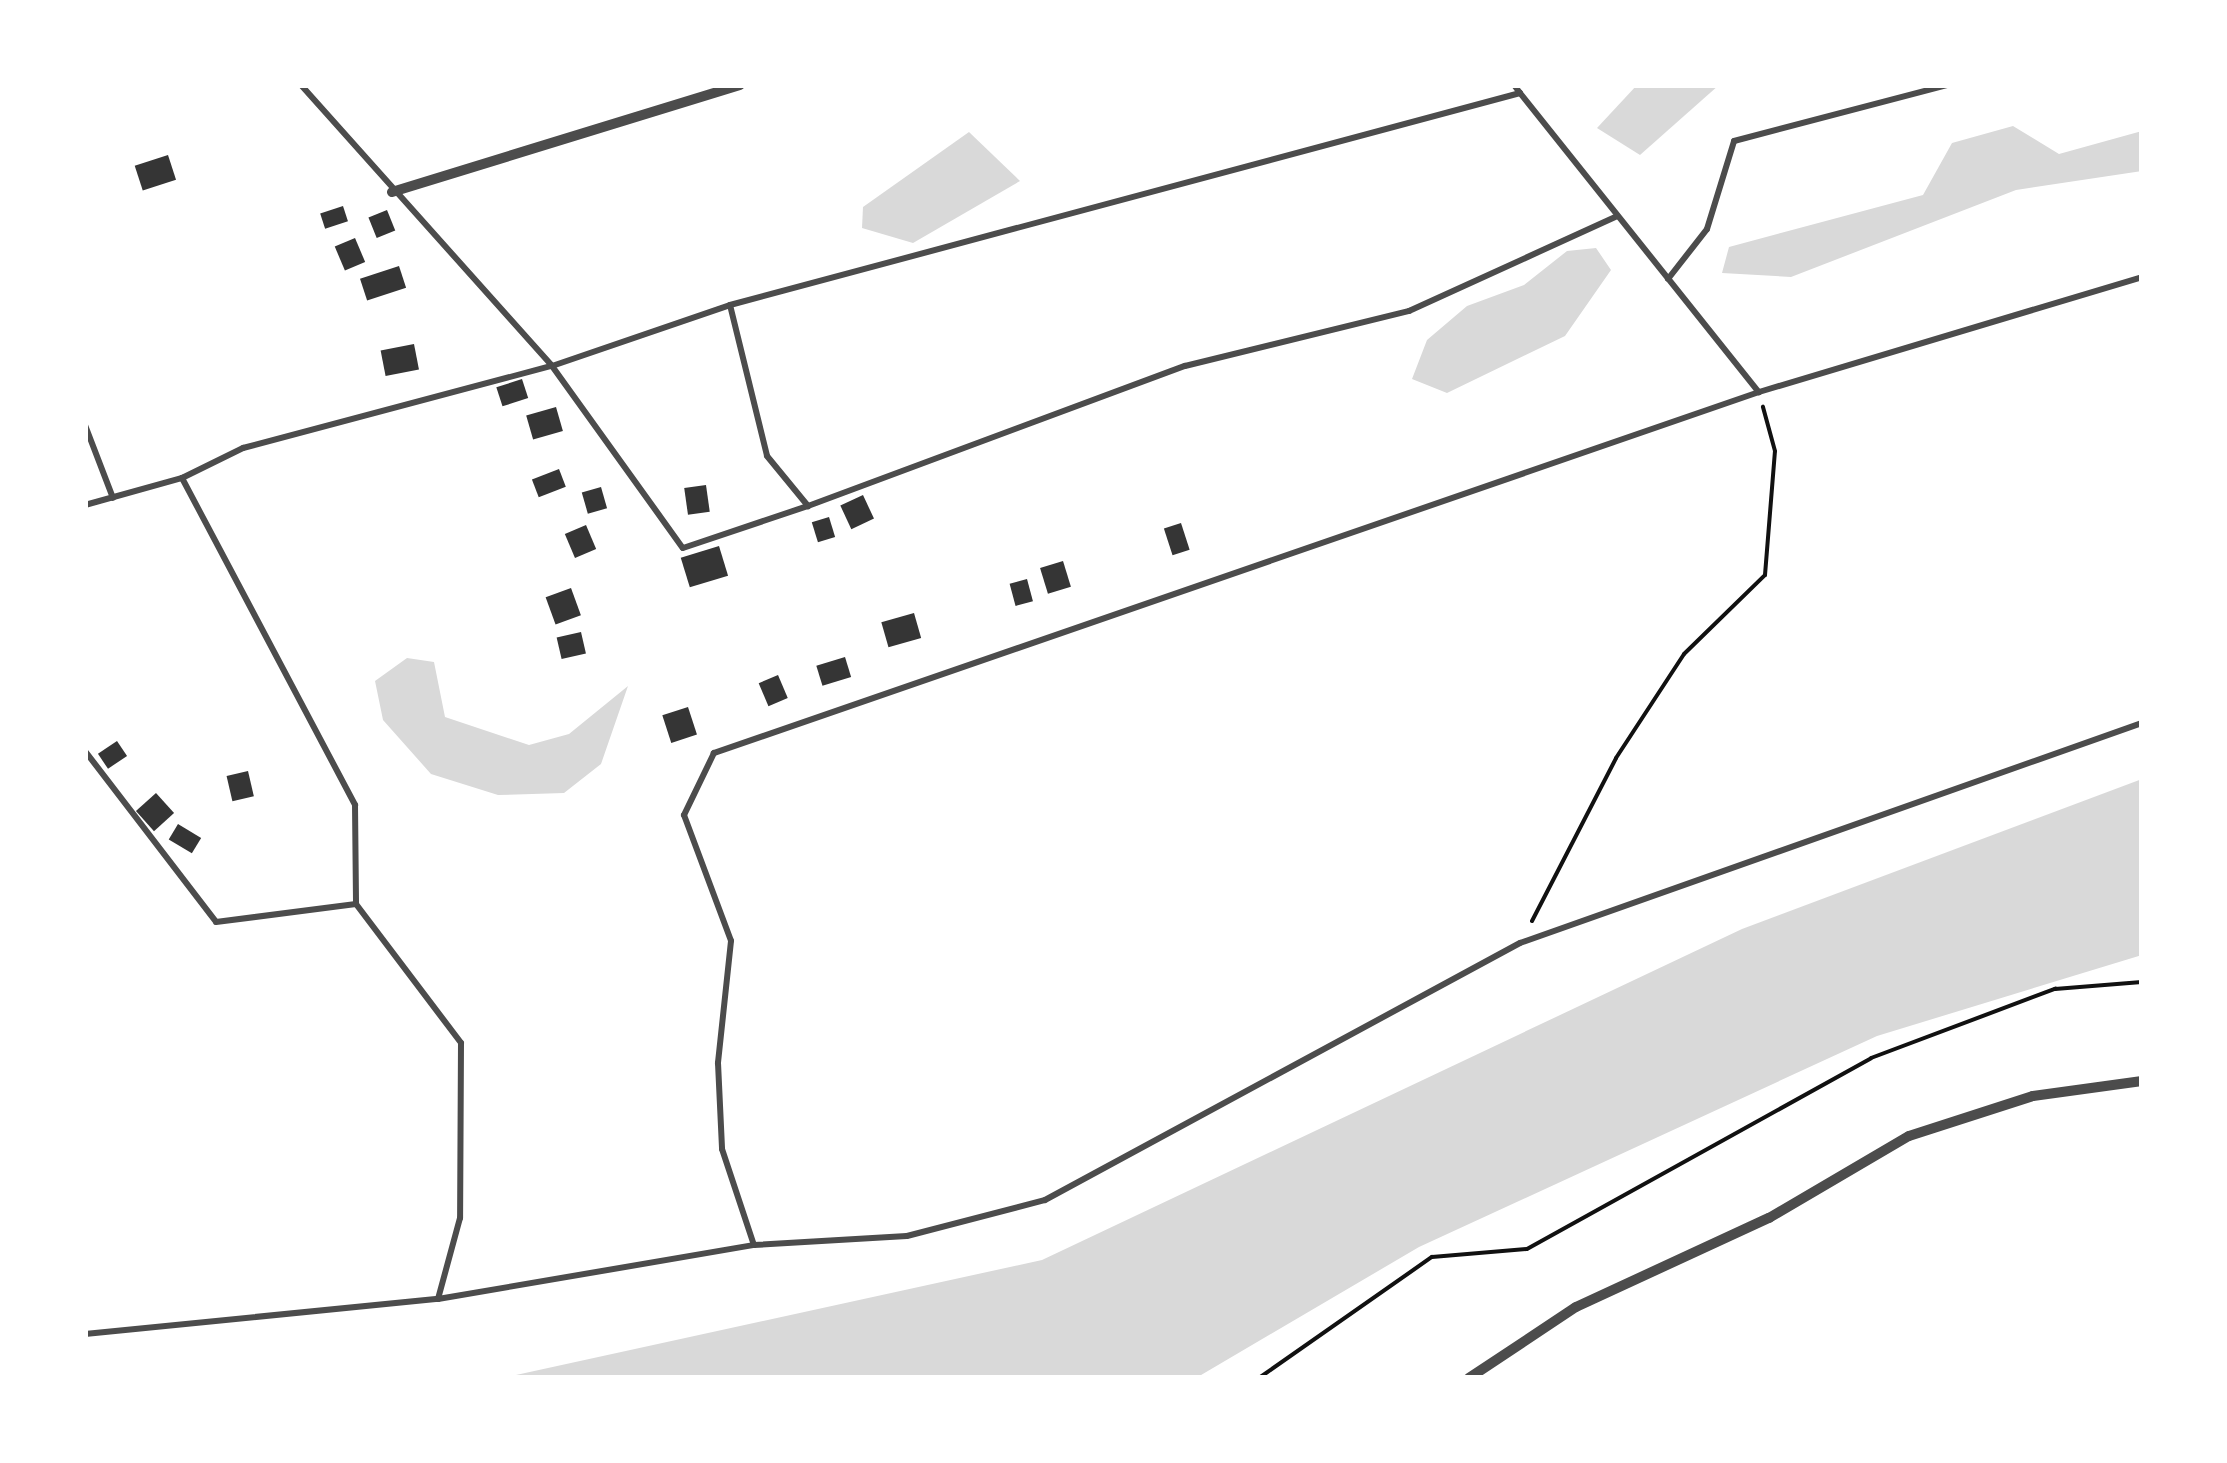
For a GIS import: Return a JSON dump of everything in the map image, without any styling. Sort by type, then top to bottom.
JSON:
[{"type":"street","points":[[392,192],[740,85]]},
{"type":"street","points":[[1469,1378],[1576,1307],[1769,1218],[1909,1136],[2033,1096],[2142,1081]]},
{"type":"lane","points":[[301,85],[392,192],[552,366],[683,548],[808,506],[1185,366],[1409,311],[1617,216]]},
{"type":"lane","points":[[1514,85],[1759,392]]},
{"type":"lane","points":[[1668,279],[1707,228],[1734,141],[1946,85]]},
{"type":"lane","points":[[85,505],[182,478],[243,448],[552,366],[730,305],[1520,93]]},
{"type":"lane","points":[[754,1245],[722,1149],[718,1063],[730,941],[684,815],[714,753],[1759,392],[2142,278]]},
{"type":"lane","points":[[730,305],[767,456],[808,506]]},
{"type":"lane","points":[[85,426],[114,498]]},
{"type":"lane","points":[[182,478],[356,806],[356,904],[462,1043],[460,1218],[438,1299]]},
{"type":"lane","points":[[85,1334],[438,1299],[754,1245],[907,1236],[1045,1200],[1520,943],[2142,723]]},
{"type":"lane","points":[[85,751],[216,922],[356,904]]},
{"type":"path","points":[[1520,943],[1616,758],[1684,654],[1764,574],[1775,452],[1759,392]]},
{"type":"path","points":[[1259,1378],[1432,1257],[1527,1249],[1870,1058],[2055,989],[2142,982]]},
{"type":"shaded area","points":[[1637,85],[1719,85],[1640,155],[1597,128]]},
{"type":"shaded area","points":[[2013,126],[2059,154],[2142,131],[2142,171],[2016,190],[1791,277],[1722,273],[1729,247],[1923,195],[1952,143]]},
{"type":"shaded area","points":[[969,132],[1020,181],[913,243],[862,228],[863,207]]},
{"type":"shaded area","points":[[1596,248],[1611,270],[1565,336],[1447,393],[1412,379],[1427,340],[1467,306],[1524,285],[1567,251]]},
{"type":"shaded area","points":[[407,658],[434,662],[445,717],[529,745],[569,734],[628,686],[601,764],[564,793],[498,795],[431,774],[383,720],[375,681]]},
{"type":"shaded area","points":[[2142,779],[2142,955],[1877,1036],[1419,1247],[1196,1378],[502,1378],[1042,1260],[1742,929]]},
{"type":"building","points":[[168,155],[176,180],[143,191],[135,166]]},
{"type":"building","points":[[343,206],[348,221],[325,229],[320,213]]},
{"type":"building","points":[[387,210],[395,230],[377,238],[368,217]]},
{"type":"building","points":[[355,238],[365,262],[345,271],[335,247]]},
{"type":"building","points":[[399,266],[406,288],[367,301],[360,279]]},
{"type":"building","points":[[414,344],[419,370],[386,376],[381,350]]},
{"type":"building","points":[[522,379],[528,398],[503,406],[496,387]]},
{"type":"building","points":[[556,407],[563,431],[533,440],[526,416]]},
{"type":"building","points":[[559,469],[566,487],[539,497],[532,479]]},
{"type":"building","points":[[706,485],[710,512],[688,515],[684,488]]},
{"type":"building","points":[[601,487],[607,508],[588,514],[582,493]]},
{"type":"building","points":[[863,495],[874,519],[851,529],[840,506]]},
{"type":"building","points":[[829,517],[835,537],[818,542],[812,522]]},
{"type":"building","points":[[1181,523],[1190,550],[1173,555],[1164,529]]},
{"type":"building","points":[[586,525],[596,549],[575,558],[565,534]]},
{"type":"building","points":[[719,546],[728,576],[690,587],[681,558]]},
{"type":"building","points":[[1063,561],[1071,587],[1048,594],[1040,568]]},
{"type":"building","points":[[1027,579],[1033,601],[1016,606],[1010,584]]},
{"type":"building","points":[[571,588],[581,615],[556,624],[546,597]]},
{"type":"building","points":[[914,613],[921,638],[888,647],[881,622]]},
{"type":"building","points":[[581,632],[586,653],[562,659],[557,638]]},
{"type":"building","points":[[845,657],[851,677],[822,686],[816,666]]},
{"type":"building","points":[[778,675],[788,698],[768,706],[759,683]]},
{"type":"building","points":[[688,707],[697,735],[671,743],[662,715]]},
{"type":"building","points":[[117,741],[127,756],[108,769],[98,754]]},
{"type":"building","points":[[248,771],[254,796],[232,801],[227,776]]},
{"type":"building","points":[[156,793],[174,813],[154,831],[136,811]]},
{"type":"building","points":[[178,824],[201,838],[192,853],[169,839]]}]
